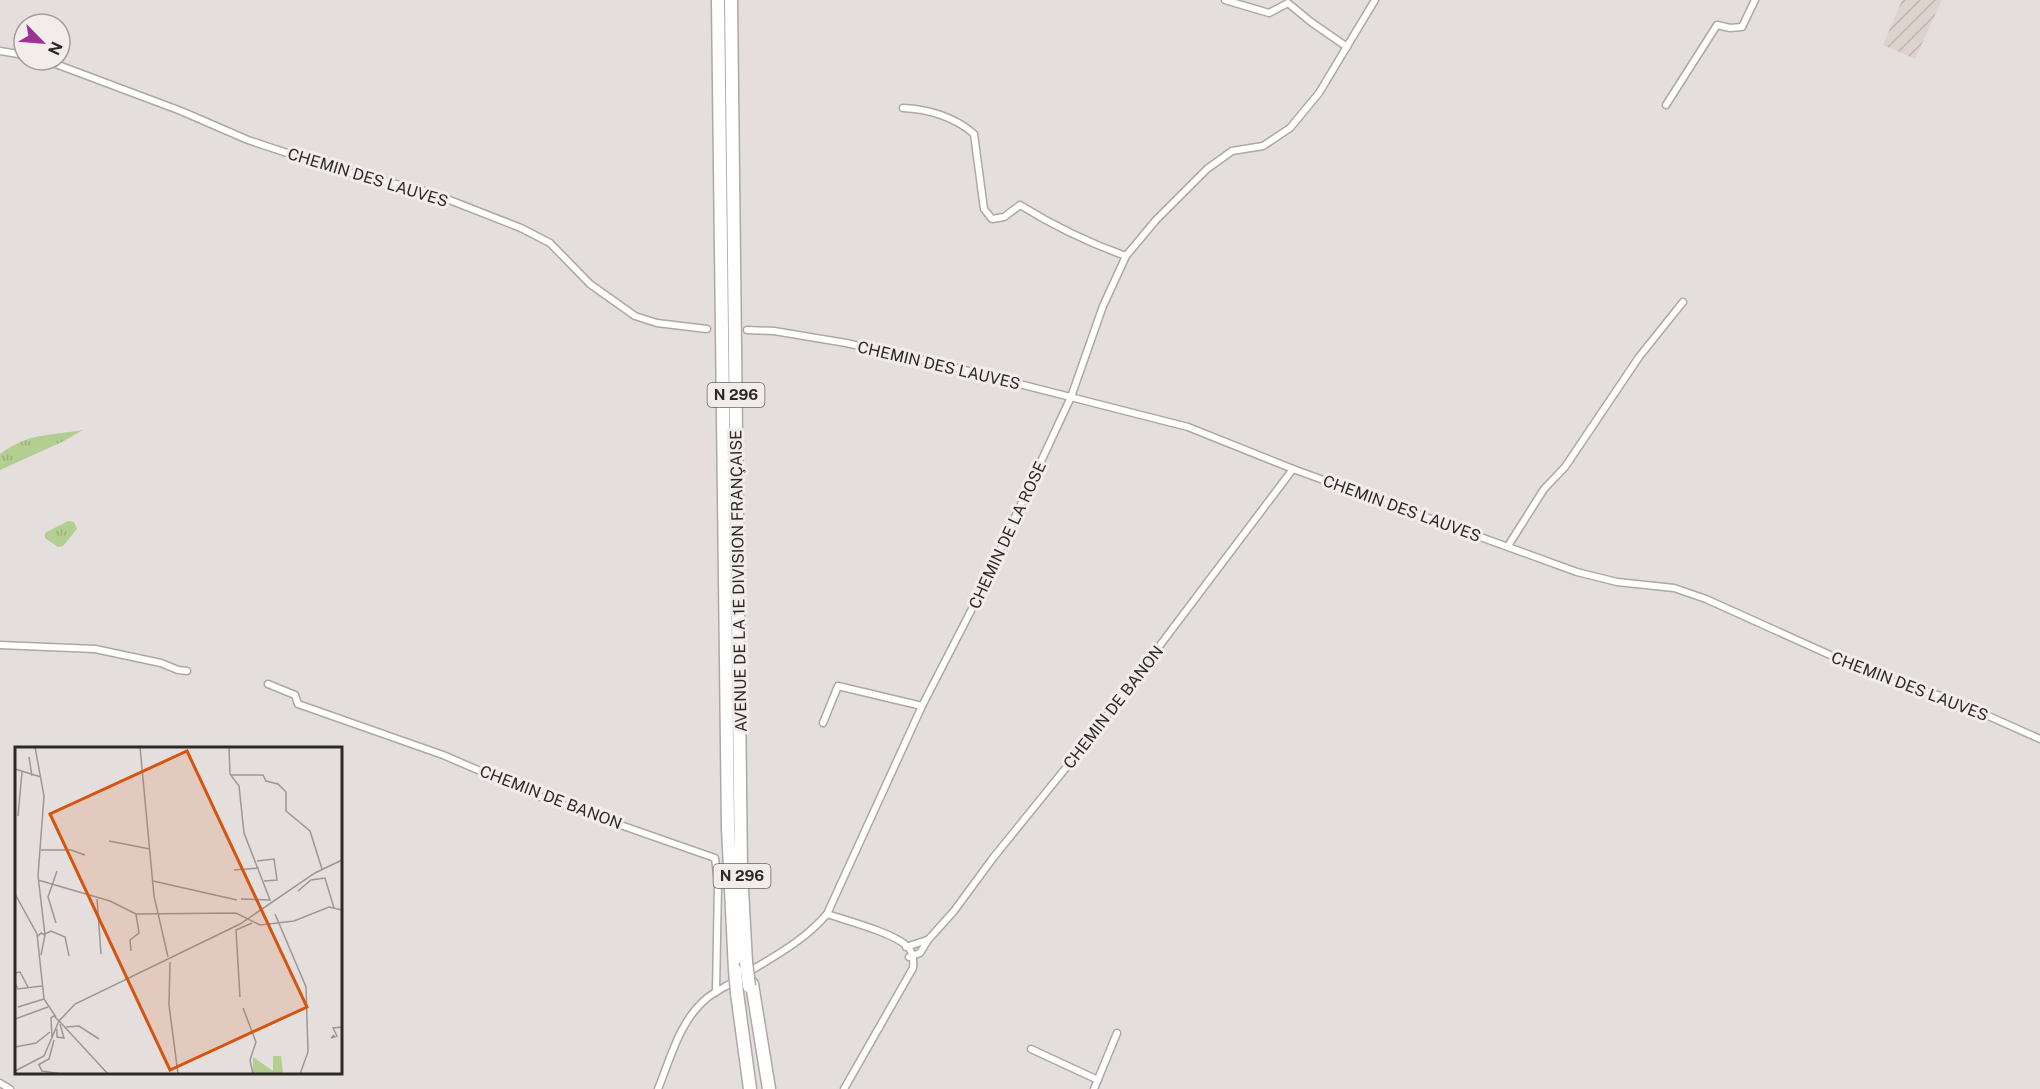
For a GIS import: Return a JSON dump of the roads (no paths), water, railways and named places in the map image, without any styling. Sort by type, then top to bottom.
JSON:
[{"type":"highway","name":"AVENUE DE LA 1E DIVISION FRANÇAISE","points":[[718,0],[729,860],[736,993],[750,1089]]},
{"type":"highway","name":"AVENUE DE LA 1E DIVISION FRANÇAISE","points":[[731,0],[739,723],[744,937],[763,1089]]},
{"type":"highway","points":[[750,985],[769,1089]]},
{"type":"highway","points":[[740,1027],[745,1089]]},
{"type":"street","points":[[1225,0],[1269,13],[1288,3],[1347,47]]},
{"type":"street","name":"CHEMIN DE LA ROSE","points":[[658,1089],[679,1036],[690,1016],[716,992],[797,942],[827,914],[832,898],[922,706],[976,601],[1071,397],[1103,306],[1126,256],[1156,220],[1207,169],[1232,152],[1263,146],[1290,128],[1318,93],[1375,0]]},
{"type":"street","points":[[1666,105],[1717,25],[1730,28],[1742,27],[1755,0]]},
{"type":"street","name":"CHEMIN DES LAUVES","points":[[72,70],[182,111],[248,140],[338,170],[429,192],[521,228],[550,243],[590,284],[635,316],[657,324],[707,329]]},
{"type":"street","points":[[903,108],[917,108],[949,118],[964,124],[974,134],[984,209],[992,219],[1004,217],[1020,206],[1104,248],[1126,256]]},
{"type":"street","points":[[1508,546],[1544,489],[1565,467],[1639,357],[1683,302]]},
{"type":"street","name":"CHEMIN DES LAUVES","points":[[747,330],[774,331],[846,343],[945,365],[1188,427],[1293,469],[1598,578],[1674,588],[1706,599],[1881,678],[1948,698],[2040,739]]},
{"type":"street","name":"CHEMIN DE BANON","points":[[911,957],[920,953],[928,940],[954,912],[993,858],[1083,746],[1293,469]]},
{"type":"street","points":[[0,645],[95,649],[187,671]]},
{"type":"street","name":"CHEMIN DE BANON","points":[[268,684],[295,695],[298,704],[316,712],[443,755],[543,798],[715,858],[718,883],[716,992]]},
{"type":"street","points":[[823,723],[838,686],[922,706]]},
{"type":"street","points":[[827,914],[870,929],[906,948],[914,968],[844,1089]]},
{"type":"street","points":[[906,948],[928,940]]},
{"type":"street","points":[[1094,1089],[1117,1033]]},
{"type":"street","points":[[1031,1049],[1098,1080]]},
{"type":"street","points":[[0,1083],[10,1089]]}]
